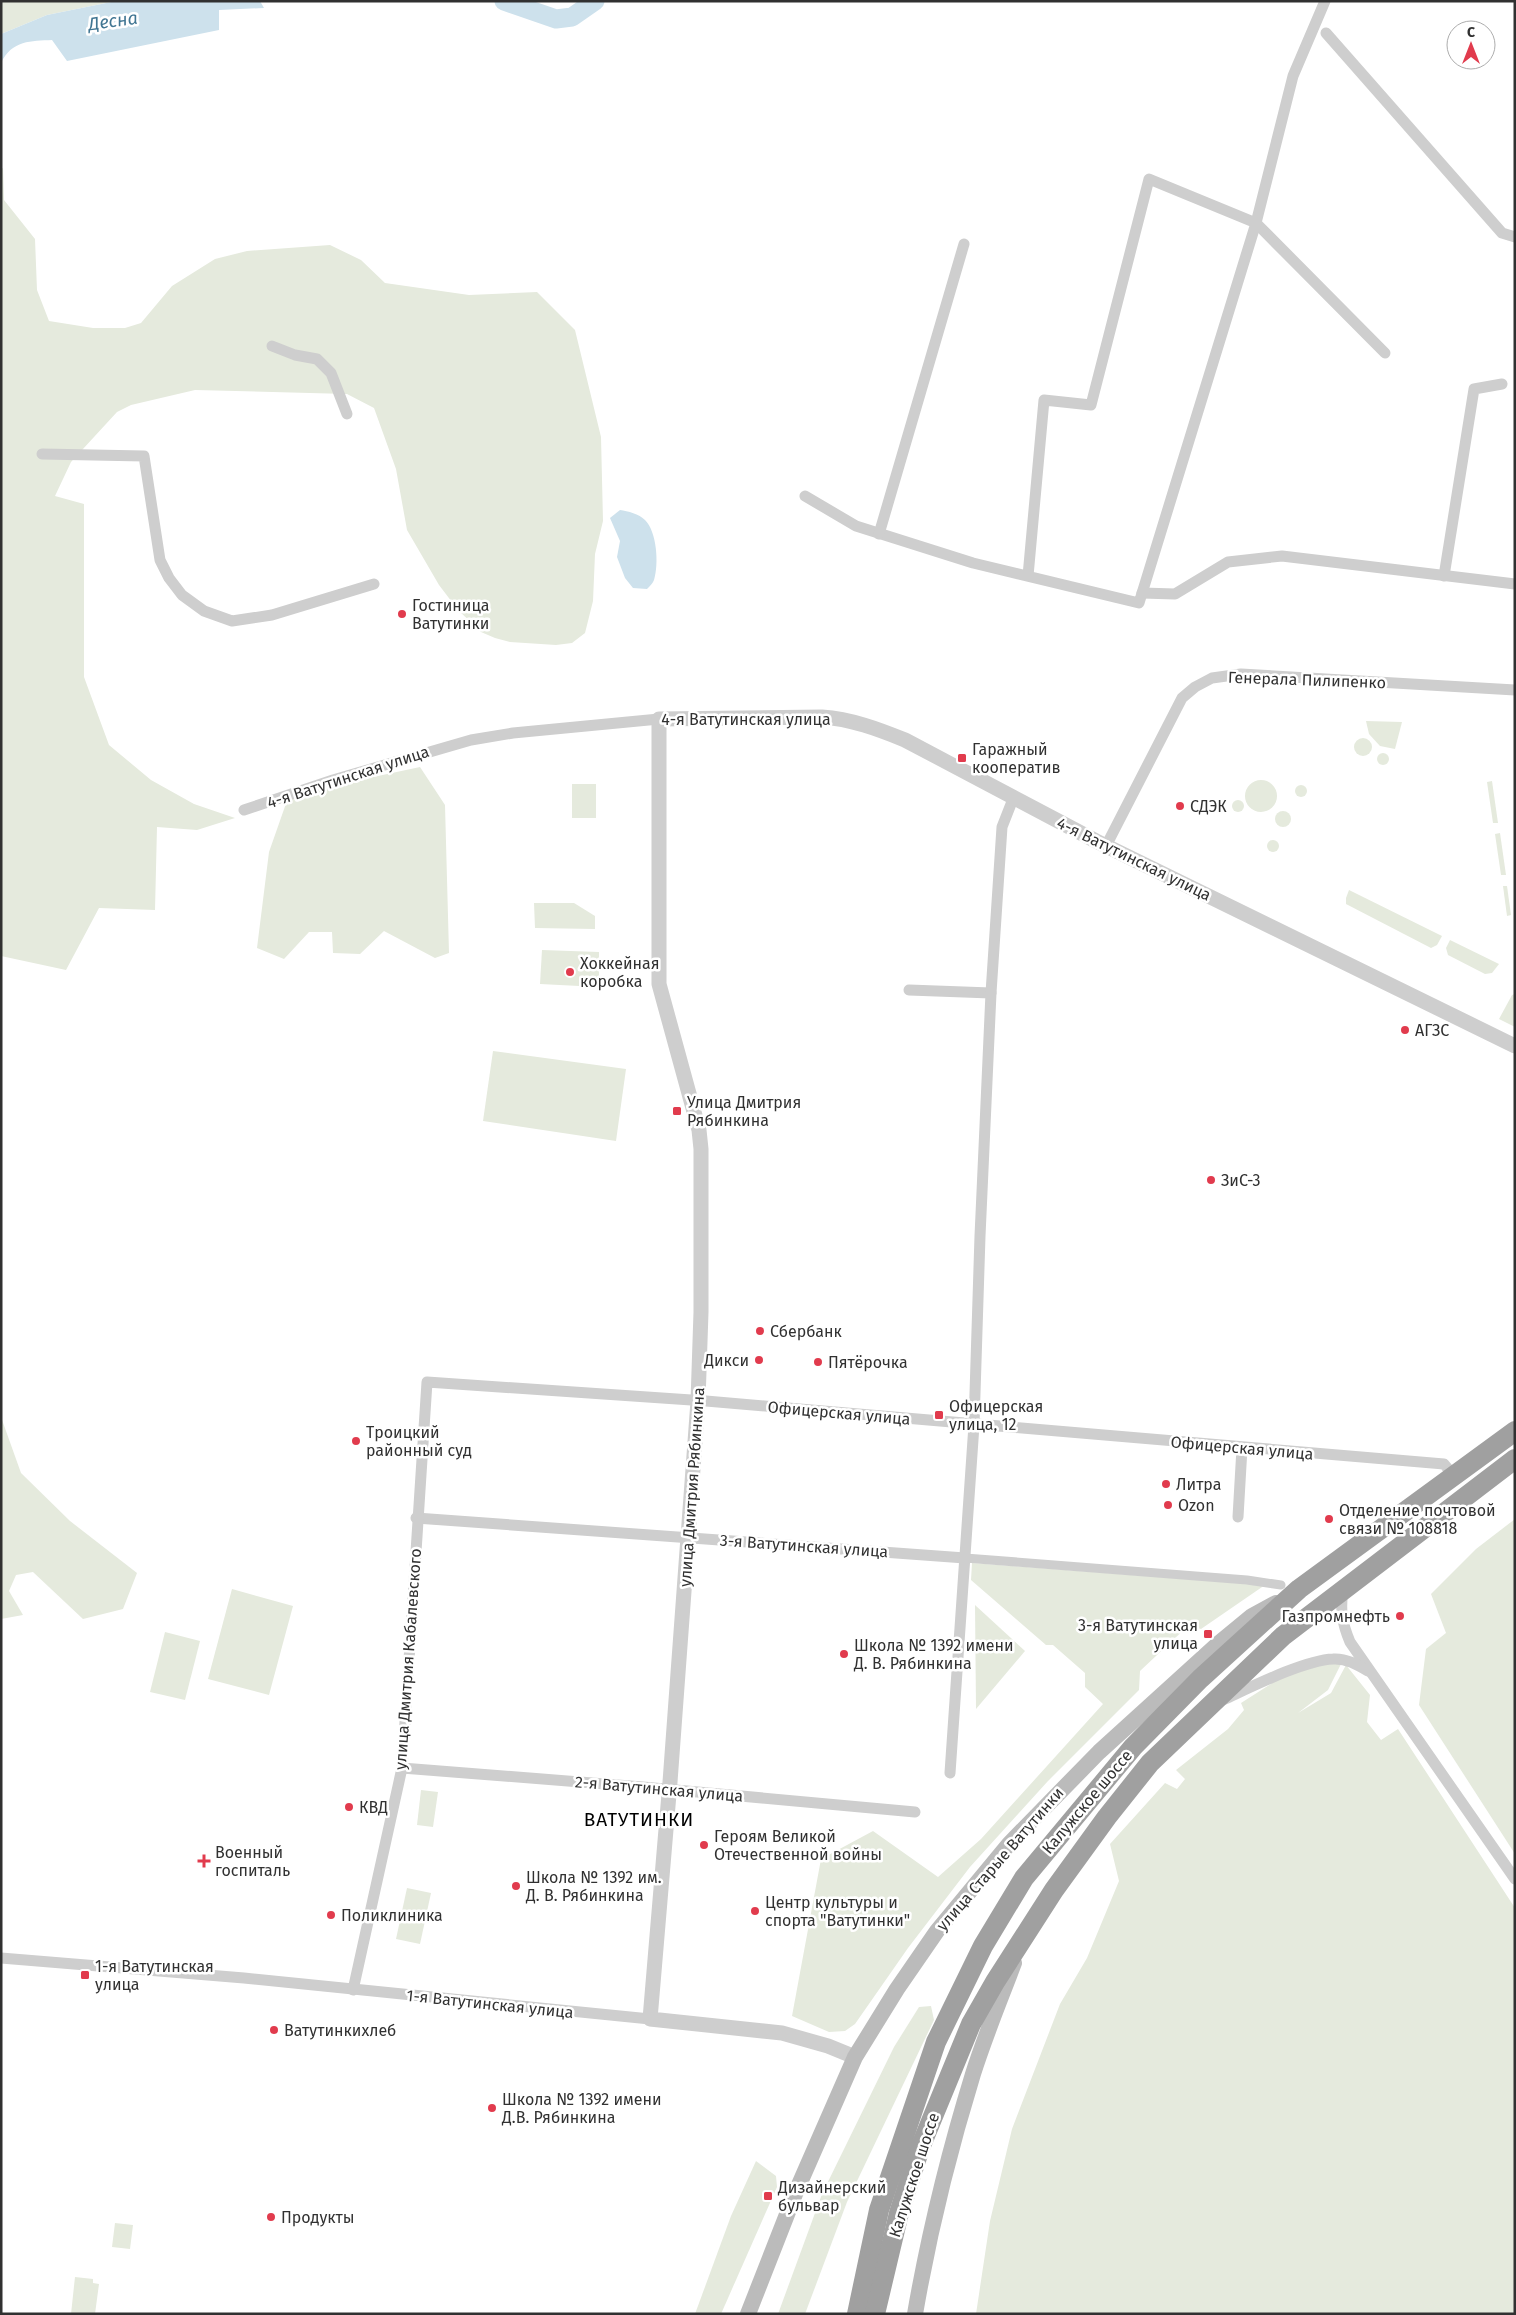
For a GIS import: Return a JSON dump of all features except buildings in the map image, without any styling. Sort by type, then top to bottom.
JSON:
[{"type":"highway","name":"Калужское шоссе","points":[[857,2314],[879,2210],[936,2042],[983,1946],[1024,1878],[1133,1747],[1290,1587],[1454,1476],[1515,1431]]},
{"type":"highway","name":"Калужское шоссе","points":[[875,2314],[899,2213],[927,2131],[971,2024],[994,1982],[1054,1890],[1107,1817],[1150,1763],[1282,1636],[1515,1459]]},
{"type":"main road","name":"улица Старые Ватутинки","points":[[748,2314],[795,2194],[855,2057],[896,1989],[937,1931],[972,1886],[1059,1792],[1177,1680],[1252,1616],[1290,1587]]},
{"type":"main road","points":[[915,2314],[936,2207],[954,2139],[974,2072],[1021,1943]]},
{"type":"street","points":[[805,496],[856,526],[879,534],[973,563],[1138,603],[1256,224],[1293,76],[1324,1]]},
{"type":"street","points":[[1326,33],[1502,233],[1515,237]]},
{"type":"street","points":[[1028,576],[1044,400],[1090,405],[1149,179],[1256,224],[1386,353]]},
{"type":"street","points":[[879,534],[964,244]]},
{"type":"street","points":[[272,346],[295,355],[317,359],[331,374],[347,414]]},
{"type":"street","points":[[1444,576],[1474,389],[1502,384]]},
{"type":"street","points":[[42,454],[144,456],[154,508],[160,560],[169,578],[182,595],[204,611],[232,621],[272,615],[374,584]]},
{"type":"street","points":[[1142,593],[1175,594],[1228,562],[1282,556],[1515,584]]},
{"type":"street","name":"Генерала Пилипенко","points":[[1106,846],[1177,706],[1195,687],[1212,678],[1241,674],[1515,690]]},
{"type":"street","name":"4-я Ватутинская улица","points":[[244,810],[333,780],[472,740],[513,733],[659,719],[801,716],[847,720],[905,740],[1013,799],[1106,846],[1515,1046]]},
{"type":"street","name":"улица Дмитрия Рябинкина","points":[[650,2019],[689,1537],[698,1401],[701,1312],[701,1149],[699,1130],[660,984],[659,719]]},
{"type":"street","points":[[950,1773],[974,1425],[991,993],[1002,827],[1013,799]]},
{"type":"street","points":[[909,990],[991,993]]},
{"type":"street","name":"Офицерская улица","points":[[426,1382],[698,1401],[1444,1464],[1454,1476]]},
{"type":"street","name":"улица Дмитрия Кабалевского","points":[[353,1990],[402,1768],[416,1518],[426,1382]]},
{"type":"street","points":[[1238,1517],[1242,1448]]},
{"type":"street","name":"3-я Ватутинская улица","points":[[416,1518],[1253,1580],[1290,1587]]},
{"type":"street","points":[[1343,1588],[1340,1606],[1341,1621],[1350,1642],[1515,1879]]},
{"type":"street","points":[[1210,1706],[1267,1679],[1333,1658],[1350,1662],[1374,1675]]},
{"type":"street","points":[[1098,1787],[1177,1680]]},
{"type":"street","name":"2-я Ватутинская улица","points":[[402,1768],[915,1812]]},
{"type":"street","name":"1-я Ватутинская улица","points":[[1,1958],[244,1978],[782,2033],[828,2046],[855,2057]]},
{"type":"shaded area","points":[[1,1],[116,1],[47,15],[1,34]]},
{"type":"shaded area","points":[[3,168],[4,200],[35,239],[37,290],[49,321],[93,328],[125,328],[141,323],[172,286],[215,259],[247,251],[330,245],[361,260],[385,283],[469,295],[537,292],[575,330],[601,437],[603,521],[595,554],[593,601],[585,633],[572,643],[556,645],[510,642],[495,638],[481,632],[458,610],[439,585],[407,530],[396,469],[374,408],[347,394],[195,390],[131,405],[117,412],[71,462],[55,496],[84,504],[84,677],[109,745],[151,780],[194,804],[235,818],[197,830],[157,827],[155,910],[99,908],[66,970],[1,956],[1,169]]},
{"type":"shaded area","points":[[1366,721],[1402,722],[1395,749],[1380,746],[1369,734]]},
{"type":"shaded area","points":[[1363,738],[1369,741],[1372,747],[1369,753],[1363,756],[1357,753],[1354,747],[1357,741]]},
{"type":"shaded area","points":[[1381,753],[1385,753],[1389,759],[1385,765],[1381,765],[1377,761],[1377,757]]},
{"type":"shaded area","points":[[420,767],[445,805],[449,953],[435,958],[384,931],[360,954],[333,953],[332,932],[309,932],[284,959],[257,948],[269,852],[289,795]]},
{"type":"shaded area","points":[[1261,780],[1267,781],[1272,785],[1276,790],[1276,802],[1272,807],[1267,811],[1261,812],[1255,811],[1250,807],[1246,802],[1245,796],[1246,790],[1250,785],[1255,781]]},
{"type":"shaded area","points":[[1492,781],[1498,823],[1493,823],[1487,782]]},
{"type":"shaded area","points":[[572,784],[596,784],[596,818],[572,818]]},
{"type":"shaded area","points":[[1299,785],[1303,785],[1307,791],[1303,797],[1299,797],[1295,793],[1295,789]]},
{"type":"shaded area","points":[[1236,800],[1240,800],[1244,806],[1240,812],[1236,812],[1232,808],[1232,804]]},
{"type":"shaded area","points":[[1280,811],[1286,811],[1291,816],[1289,825],[1280,827],[1275,822],[1275,816]]},
{"type":"shaded area","points":[[1500,833],[1506,875],[1501,875],[1495,834]]},
{"type":"shaded area","points":[[1271,840],[1275,840],[1279,846],[1275,852],[1271,852],[1267,848],[1267,844]]},
{"type":"shaded area","points":[[1503,886],[1507,886],[1511,915],[1507,916]]},
{"type":"shaded area","points":[[1349,890],[1442,936],[1437,945],[1431,948],[1346,904]]},
{"type":"shaded area","points":[[534,903],[574,903],[595,916],[595,929],[535,928]]},
{"type":"shaded area","points":[[1450,940],[1499,964],[1492,973],[1485,974],[1448,955],[1446,948]]},
{"type":"shaded area","name":"Хоккейная коробка","points":[[542,950],[599,952],[599,987],[540,984]]},
{"type":"shaded area","points":[[1515,994],[1515,1027],[1499,1019],[1512,995]]},
{"type":"shaded area","points":[[493,1051],[626,1069],[616,1141],[483,1121]]},
{"type":"shaded area","points":[[1,1417],[21,1473],[70,1521],[137,1573],[123,1609],[83,1619],[33,1572],[16,1575],[9,1591],[23,1615],[1,1619]]},
{"type":"shaded area","points":[[1515,1519],[1515,1854],[1419,1705],[1426,1649],[1446,1633],[1431,1594],[1476,1549]]},
{"type":"shaded area","points":[[972,1563],[1265,1585],[1201,1629],[1189,1625],[1140,1671],[1139,1690],[1048,1781],[970,1867],[908,1948],[855,2024],[845,2031],[829,2032],[792,2016],[821,1859],[873,1831],[938,1877],[981,1839],[1103,1704],[1085,1687],[1085,1673],[1053,1645],[1046,1645],[971,1580]]},
{"type":"shaded area","points":[[232,1589],[293,1606],[269,1695],[208,1679]]},
{"type":"shaded area","points":[[975,1605],[1025,1651],[976,1709]]},
{"type":"shaded area","points":[[165,1632],[200,1641],[185,1700],[150,1692]]},
{"type":"shaded area","points":[[1327,1661],[1341,1664],[1328,1690],[1298,1713],[1331,1693],[1346,1665],[1370,1695],[1367,1722],[1381,1740],[1398,1729],[1515,1908],[1515,2314],[976,2314],[990,2221],[1012,2129],[1060,2004],[1087,1958],[1119,1881],[1110,1844],[1165,1783],[1177,1789],[1185,1779],[1176,1770],[1228,1729],[1244,1710],[1241,1703],[1293,1670]]},
{"type":"shaded area","points":[[421,1790],[438,1792],[433,1827],[417,1825]]},
{"type":"shaded area","points":[[407,1888],[431,1893],[420,1944],[396,1939]]},
{"type":"shaded area","points":[[931,2006],[934,2020],[847,2202],[805,2314],[778,2314],[822,2194],[894,2047],[919,2007]]},
{"type":"shaded area","points":[[756,2161],[776,2176],[777,2187],[721,2314],[695,2314],[731,2216]]},
{"type":"shaded area","points":[[115,2223],[133,2225],[130,2249],[112,2247]]},
{"type":"shaded area","points":[[75,2277],[93,2279],[93,2283],[99,2284],[95,2314],[71,2314]]},
{"type":"water","points":[[116,1],[260,1],[264,8],[219,10],[219,30],[67,61],[52,40],[23,43],[5,55],[1,63],[1,34],[47,15]]},
{"type":"water","points":[[620,510],[643,518],[652,532],[657,557],[656,573],[654,580],[647,589],[633,588],[625,578],[617,557],[620,541],[610,518]]},
{"type":"waterway","name":"Десна","points":[[504,1],[556,19],[572,17],[595,1]]},
{"type":"place","name":"Гостиница Ватутинки","points":[[402,614]]},
{"type":"place","name":"Гаражный кооператив","points":[[962,758]]},
{"type":"place","name":"СДЭК","points":[[1180,806]]},
{"type":"place","name":"Хоккейная коробка","points":[[570,972]]},
{"type":"place","name":"АГЗС","points":[[1405,1030]]},
{"type":"place","name":"Улица Дмитрия Рябинкина","points":[[677,1111]]},
{"type":"place","name":"ЗиС-3","points":[[1211,1180]]},
{"type":"place","name":"Сбербанк","points":[[760,1331]]},
{"type":"place","name":"Дикси","points":[[759,1360]]},
{"type":"place","name":"Пятёрочка","points":[[818,1362]]},
{"type":"place","name":"Офицерская улица, 12","points":[[939,1415]]},
{"type":"place","name":"Троицкий районный суд","points":[[356,1441]]},
{"type":"place","name":"Литра","points":[[1166,1484]]},
{"type":"place","name":"Ozon","points":[[1168,1505]]},
{"type":"place","name":"Отделение почтовой связи № 108818","points":[[1329,1519]]},
{"type":"place","name":"Газпромнефть","points":[[1400,1616]]},
{"type":"place","name":"3-я Ватутинская улица","points":[[1208,1634]]},
{"type":"place","name":"Школа № 1392 имени Д. В. Рябинкина","points":[[844,1654]]},
{"type":"place","name":"КВД","points":[[349,1807]]},
{"type":"place","name":"Героям Великой Отечественной войны","points":[[704,1845]]},
{"type":"place","name":"Военный госпиталь","points":[[204,1861]]},
{"type":"place","name":"Школа № 1392 им. Д. В. Рябинкина","points":[[516,1886]]},
{"type":"place","name":"Центр культуры и спорта \"Ватутинки\"","points":[[755,1911]]},
{"type":"place","name":"Поликлиника","points":[[331,1915]]},
{"type":"place","name":"1-я Ватутинская улица","points":[[85,1975]]},
{"type":"place","name":"Ватутинкихлеб","points":[[274,2030]]},
{"type":"place","name":"Школа № 1392 имени Д.В. Рябинкина","points":[[492,2108]]},
{"type":"place","name":"Дизайнерский бульвар","points":[[768,2196]]},
{"type":"place","name":"Продукты","points":[[271,2217]]},
{"type":"district","name":"ВАТУТИНКИ","points":[[639,1819]]}]
